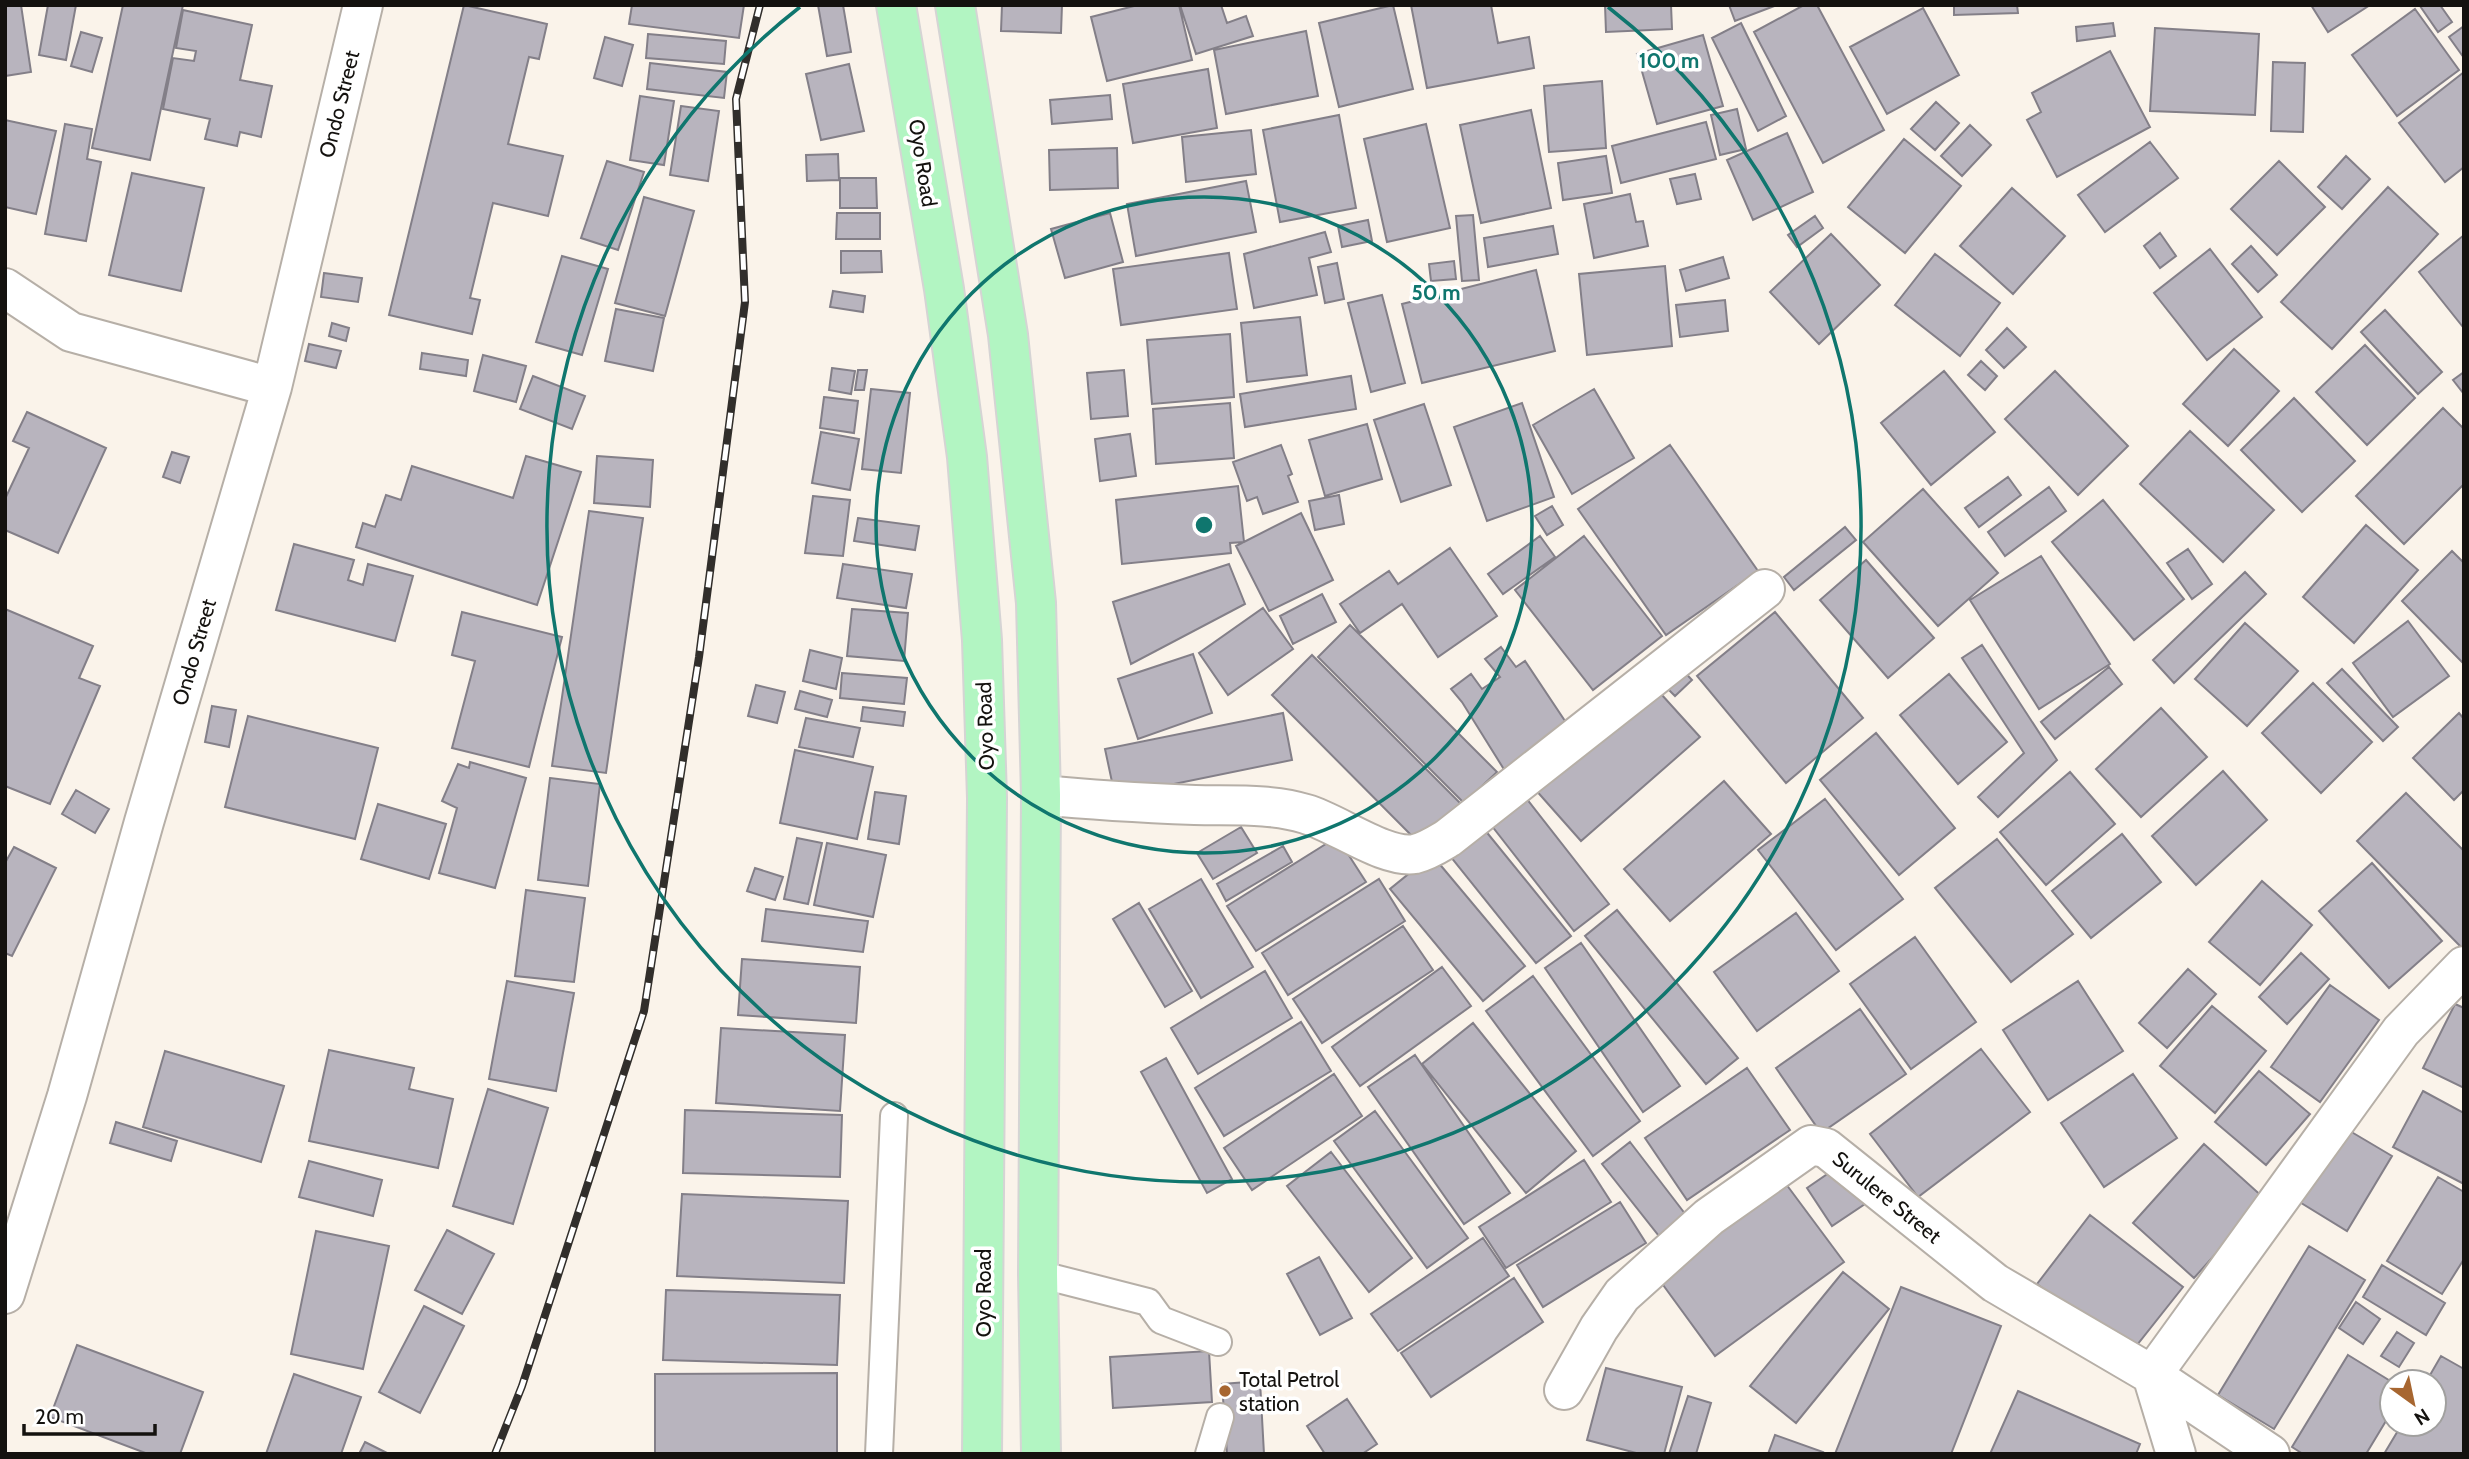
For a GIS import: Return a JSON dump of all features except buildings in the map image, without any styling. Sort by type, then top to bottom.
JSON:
[{"type":"main road","name":"Oyo Road","points":[[896,5],[944,289],[965,444],[982,640],[987,798],[982,1454]]},
{"type":"main road","points":[[954,5],[1010,348],[1037,603],[1041,796],[1038,1274],[1041,1454]]},
{"type":"street","name":"Ondo Street","points":[[5,1294],[67,1096],[144,822],[272,387],[363,5]]},
{"type":"street","points":[[5,288],[71,332],[272,387]]},
{"type":"street","points":[[1041,796],[1266,807],[1304,813],[1333,823],[1395,853],[1414,854],[1448,838],[1765,589]]},
{"type":"street","points":[[2176,1454],[2152,1375],[2401,1031],[2464,966]]},
{"type":"street","name":"Surulere Street","points":[[1564,1390],[1599,1328],[1622,1295],[1709,1217],[1811,1145],[1826,1148],[1995,1283],[2152,1375],[2270,1454]]},
{"type":"lane","points":[[879,1454],[894,1116]]},
{"type":"lane","points":[[1038,1274],[1148,1302],[1161,1320],[1218,1342]]},
{"type":"lane","points":[[1209,1454],[1220,1417]]},
{"type":"railway","points":[[495,1454],[522,1386],[644,1011],[699,657],[745,302],[736,99],[760,5]]},
{"type":"place","name":"Total Petrol station","points":[[1225,1391]]}]
